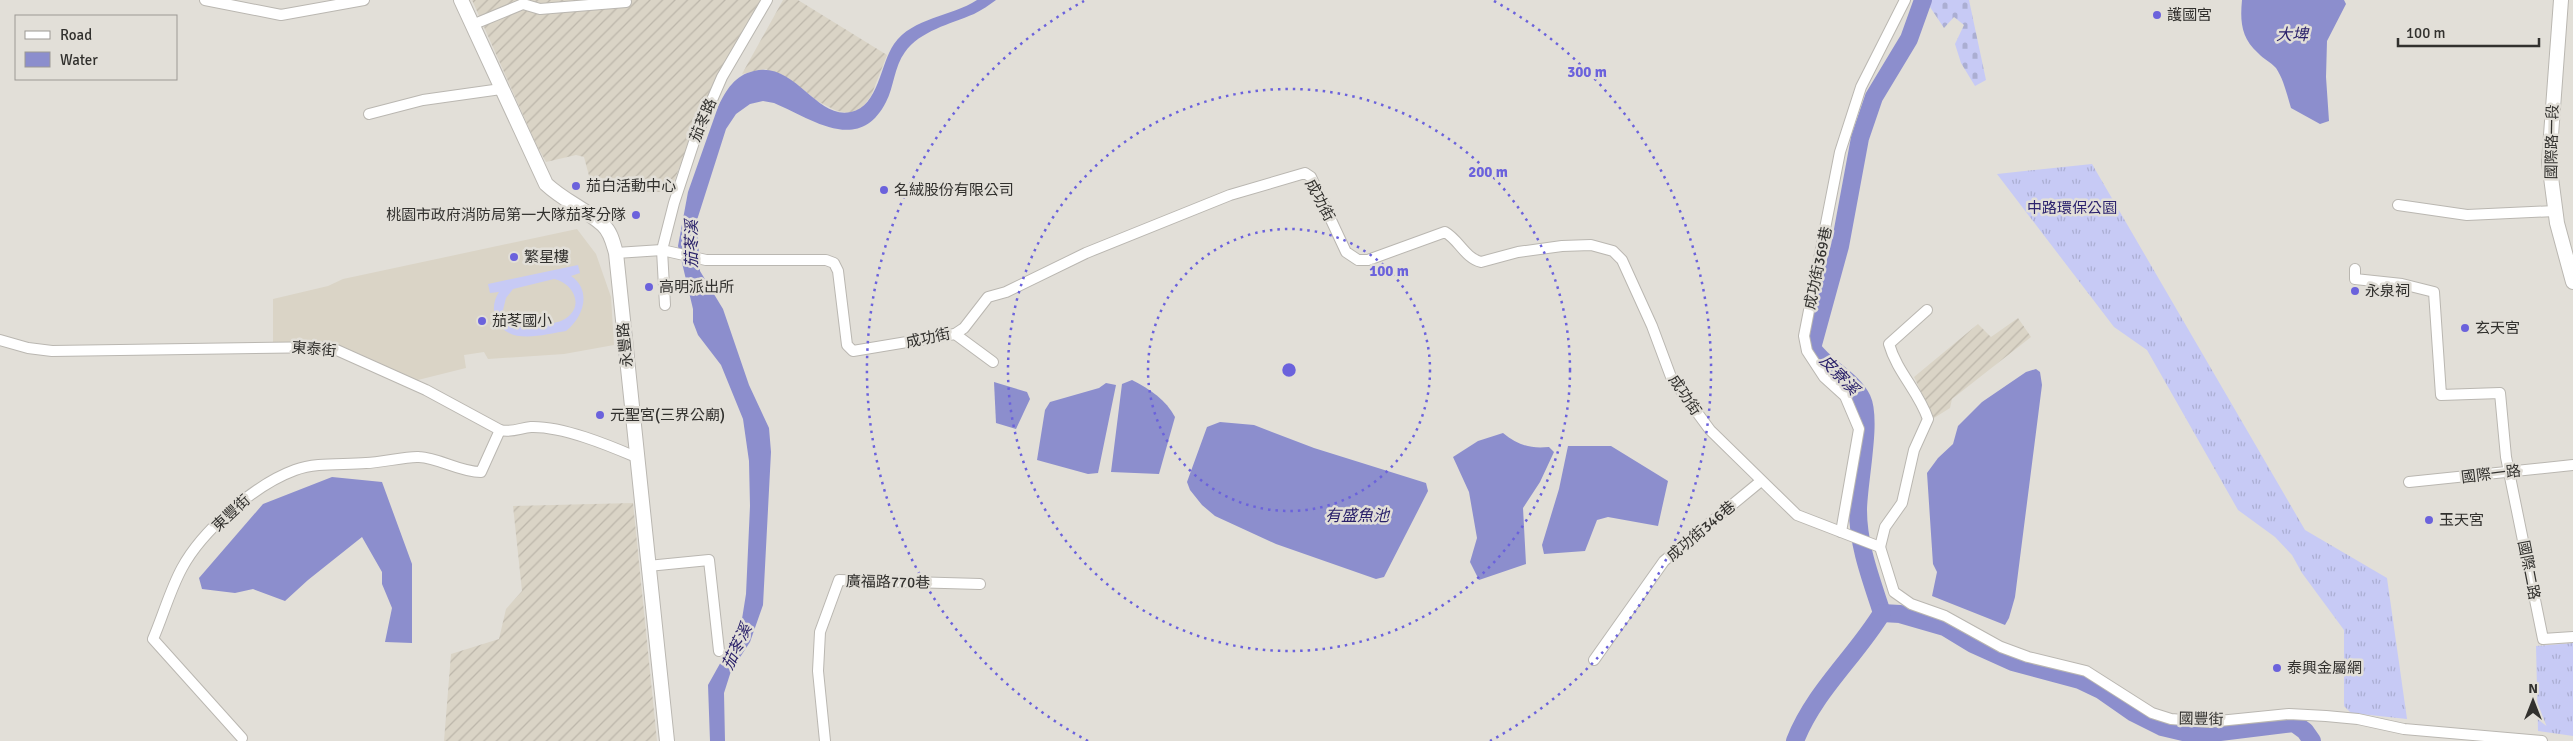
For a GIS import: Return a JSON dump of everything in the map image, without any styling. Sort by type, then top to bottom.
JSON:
[{"type":"street","points":[[205,0],[281,15],[364,0]]},
{"type":"street","name":"永豐路","points":[[461,0],[546,184],[558,196],[604,225],[612,237],[616,253],[636,457],[668,741]]},
{"type":"street","name":"茄苳路","points":[[665,305],[662,250],[674,203],[695,139],[722,77],[767,0]]},
{"type":"street","name":"成功街369巷","points":[[1841,532],[1859,430],[1845,396],[1824,377],[1807,350],[1804,336],[1840,152],[1861,87],[1905,0]]},
{"type":"street","name":"國際路一段","points":[[2560,0],[2549,138],[2549,162],[2555,211],[2573,282]]},
{"type":"street","points":[[472,25],[523,4],[540,9],[626,2]]},
{"type":"street","points":[[369,114],[423,100],[501,89]]},
{"type":"street","name":"成功街","points":[[662,250],[701,258],[826,260],[834,263],[838,271],[847,345],[853,350],[955,334],[964,328],[988,297],[1006,292],[1086,252],[1230,195],[1305,173],[1311,177],[1346,252],[1358,260],[1368,260],[1445,232],[1469,255],[1481,262],[1518,252],[1562,246],[1591,245],[1613,251],[1622,260],[1652,326],[1671,376],[1710,430],[1797,515],[1877,546]]},
{"type":"street","points":[[2398,206],[2467,215],[2555,211]]},
{"type":"street","points":[[616,253],[662,250]]},
{"type":"street","points":[[2355,269],[2355,280],[2402,284],[2434,292],[2441,395],[2500,393],[2506,457],[2510,471]]},
{"type":"street","points":[[1877,546],[1885,527],[1902,504],[1914,450],[1928,419],[1923,405],[1893,358],[1889,344],[1927,310]]},
{"type":"street","points":[[955,334],[993,362]]},
{"type":"street","name":"東泰街","points":[[0,340],[28,348],[52,351],[330,347],[426,390],[500,430]]},
{"type":"street","points":[[500,430],[508,432],[531,427],[557,431],[596,442],[636,457]]},
{"type":"street","name":"東豐街","points":[[242,738],[153,638],[182,568],[202,541],[241,500],[295,470],[325,464],[384,462],[418,456],[467,472],[481,472],[500,430]]},
{"type":"street","name":"國際一路","points":[[2409,482],[2573,465]]},
{"type":"street","name":"國際二路","points":[[2510,471],[2543,639],[2573,637]]},
{"type":"street","name":"成功街346巷","points":[[1594,660],[1664,561],[1761,481]]},
{"type":"street","name":"國豐街","points":[[1877,546],[1894,592],[1910,604],[1945,616],[2010,650],[2086,671],[2152,712],[2170,719],[2209,722],[2288,714],[2326,716],[2358,719],[2388,727],[2461,737],[2542,741]]},
{"type":"street","points":[[648,566],[709,560],[719,651]]},
{"type":"street","name":"廣福路770巷","points":[[825,741],[818,671],[820,632],[839,580],[980,584]]},
{"type":"shaded area","points":[[472,0],[764,0],[695,127],[670,192],[607,191],[592,187],[584,157],[576,155],[546,162],[536,144]]},
{"type":"shaded area","points":[[783,0],[798,0],[887,55],[871,96],[862,108],[850,113],[837,111],[817,101],[804,90],[766,69],[742,74]]},
{"type":"shaded area","name":"茄苳國小","points":[[577,229],[596,254],[611,297],[614,345],[564,354],[488,359],[484,352],[464,355],[466,368],[414,381],[332,343],[273,344],[273,299],[328,286],[343,279]]},
{"type":"shaded area","points":[[2018,318],[2031,337],[1952,399],[1950,408],[1934,418],[1914,377],[1978,324],[1991,337]]},
{"type":"shaded area","points":[[633,503],[657,741],[444,741],[451,654],[499,639],[506,609],[522,591],[513,506]]},
{"type":"green space","points":[[1932,0],[1969,0],[1986,80],[1975,86],[1961,63],[1955,44],[1964,25],[1954,17],[1944,28],[1930,7]]},
{"type":"green space","name":"中路環保公園","points":[[2092,164],[2305,530],[2387,578],[2407,719],[2351,713],[2344,706],[2344,630],[2302,573],[2292,555],[2275,537],[2238,510],[2147,350],[2114,327],[1997,174]]},
{"type":"green space","points":[[578,265],[580,273],[571,276],[582,289],[583,304],[577,318],[566,331],[537,336],[517,336],[508,333],[501,327],[494,311],[494,305],[499,292],[490,293],[488,284]],"holes":[[[554,279],[567,285],[575,296],[576,303],[570,315],[559,322],[525,328],[510,322],[503,310],[506,298],[513,289]]]},
{"type":"green space","points":[[2573,643],[2573,736],[2538,731],[2536,646]]},
{"type":"water","name":"茄苳溪","points":[[977,0],[996,0],[974,14],[927,33],[911,45],[901,58],[886,102],[875,118],[862,127],[849,130],[834,128],[819,124],[774,103],[763,101],[750,104],[736,114],[726,129],[697,220],[700,271],[723,309],[749,385],[769,428],[771,452],[763,605],[750,642],[731,671],[724,693],[725,741],[710,741],[708,685],[732,642],[742,619],[746,594],[750,506],[749,461],[743,419],[721,365],[698,335],[693,322],[693,309],[678,246],[688,192],[718,107],[728,89],[741,76],[754,71],[769,70],[782,74],[827,108],[838,112],[851,112],[868,102],[878,83],[889,52],[902,35],[911,28],[967,6]]},
{"type":"water","name":"大埤","points":[[2242,0],[2344,0],[2346,4],[2327,41],[2326,77],[2329,121],[2320,124],[2291,108],[2276,68],[2252,47],[2245,35],[2241,15]]},
{"type":"water","points":[[2036,369],[2040,372],[2042,385],[2015,597],[2005,625],[1932,596],[1937,572],[1933,564],[1927,473],[1938,458],[1953,444],[1958,426],[1982,402],[2026,372]]},
{"type":"water","points":[[1132,380],[1157,396],[1167,405],[1175,417],[1159,474],[1111,472],[1122,384]]},
{"type":"water","points":[[994,382],[1027,392],[1030,399],[1016,429],[996,423]]},
{"type":"water","points":[[1106,383],[1116,385],[1098,473],[1088,474],[1037,460],[1045,410],[1050,402],[1099,388]]},
{"type":"water","name":"有盛魚池","points":[[1220,422],[1254,425],[1314,448],[1426,483],[1428,491],[1384,577],[1376,579],[1276,544],[1215,516],[1202,505],[1190,490],[1187,482],[1207,427]]},
{"type":"water","points":[[1503,433],[1514,441],[1536,447],[1549,447],[1554,452],[1540,482],[1523,508],[1526,564],[1479,580],[1470,562],[1477,538],[1469,492],[1453,457],[1478,441]]},
{"type":"water","points":[[1568,446],[1611,446],[1668,481],[1658,526],[1608,517],[1597,520],[1585,551],[1544,554],[1542,545],[1559,489]]},
{"type":"water","points":[[332,477],[382,482],[412,564],[412,643],[385,642],[392,608],[382,584],[382,572],[362,537],[285,601],[253,589],[235,593],[202,589],[199,578],[263,504]]},
{"type":"waterway","name":"皮寮溪","points":[[1882,613],[1860,536],[1858,510],[1866,422],[1865,409],[1857,391],[1845,378],[1817,355],[1812,348],[1840,246],[1860,138],[1874,97],[1909,39],[1923,0]]},
{"type":"waterway","points":[[1882,613],[1900,614],[1945,627],[1973,644],[2013,662],[2080,680],[2101,690],[2134,713],[2162,727],[2196,735],[2294,723],[2305,731],[2312,741]]},
{"type":"waterway","name":"皮寮溪","points":[[1795,741],[1813,707],[1882,613]]},
{"type":"place","name":"護國宮","points":[[2157,15]]},
{"type":"place","name":"茄白活動中心","points":[[576,186]]},
{"type":"place","name":"名絨股份有限公司","points":[[884,190]]},
{"type":"place","name":"桃園市政府消防局第一大隊茄苳分隊","points":[[636,215]]},
{"type":"place","name":"繁星樓","points":[[514,257]]},
{"type":"place","name":"高明派出所","points":[[649,287]]},
{"type":"place","name":"永泉祠","points":[[2355,291]]},
{"type":"place","name":"茄苳國小","points":[[482,321]]},
{"type":"place","name":"玄天宮","points":[[2465,328]]},
{"type":"place","name":"元聖宮(三界公廟)","points":[[600,415]]},
{"type":"place","name":"玉天宮","points":[[2429,520]]},
{"type":"place","name":"泰興金屬網","points":[[2277,668]]}]
